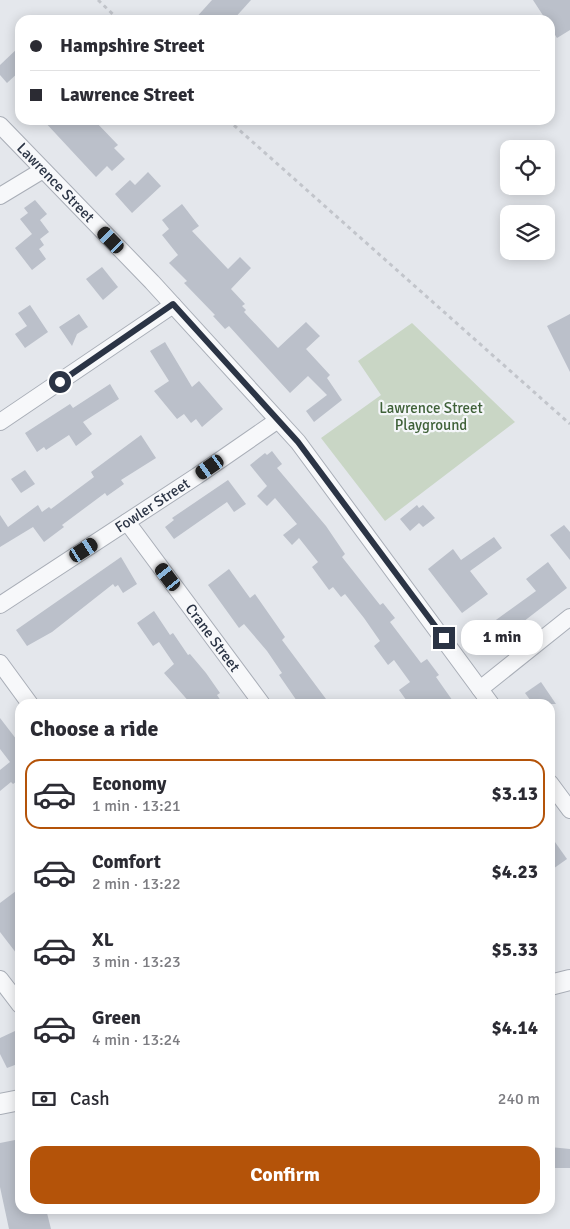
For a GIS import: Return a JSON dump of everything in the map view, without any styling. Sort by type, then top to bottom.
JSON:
[{"type":"street","name":"Lawrence Street","points":[[0,125],[173,304],[298,442],[488,699]]},
{"type":"street","points":[[0,196],[43,170]]},
{"type":"street","points":[[0,422],[173,304]]},
{"type":"street","name":"Fowler Street","points":[[0,605],[278,420]]},
{"type":"street","name":"Crane Street","points":[[127,522],[258,699]]},
{"type":"street","points":[[480,689],[570,617]]},
{"type":"street","points":[[0,663],[26,699]]},
{"type":"street","points":[[555,790],[570,810]]},
{"type":"street","points":[[0,979],[15,998]]},
{"type":"street","points":[[555,984],[570,980]]},
{"type":"street","points":[[0,1104],[15,1101]]},
{"type":"path","points":[[98,0],[114,15]]},
{"type":"path","points":[[234,125],[570,424]]},
{"type":"green space","name":"Lawrence Street Playground","points":[[412,323],[515,422],[385,521],[321,438],[381,395],[358,361]]},
{"type":"building","points":[[212,0],[251,0],[238,15],[198,15]]},
{"type":"building","points":[[533,0],[570,0],[570,30],[557,38],[555,35],[555,15],[543,15]]},
{"type":"building","points":[[15,51],[15,76],[7,83],[0,75],[0,65]]},
{"type":"building","points":[[48,125],[99,125],[118,145],[114,148],[125,159],[112,171],[107,166],[96,177]]},
{"type":"building","points":[[148,172],[161,186],[132,213],[115,194],[130,180],[135,185]]},
{"type":"building","points":[[35,200],[47,214],[40,220],[49,232],[40,239],[44,245],[39,249],[46,259],[32,270],[15,248],[32,234],[20,219],[28,213],[24,208]]},
{"type":"building","points":[[182,204],[199,226],[192,231],[228,269],[240,257],[251,268],[231,289],[245,304],[242,306],[246,310],[244,312],[278,348],[306,322],[320,336],[306,349],[330,375],[327,378],[342,400],[314,422],[306,411],[327,395],[308,376],[290,393],[229,326],[225,329],[213,316],[215,315],[184,283],[187,281],[169,263],[178,255],[162,235],[169,229],[162,220]]},
{"type":"building","points":[[102,267],[118,287],[103,300],[86,279]]},
{"type":"building","points":[[30,305],[48,332],[25,348],[15,334],[27,326],[18,313]]},
{"type":"building","points":[[79,314],[88,327],[77,334],[72,346],[59,327]]},
{"type":"building","points":[[570,314],[570,372],[547,326]]},
{"type":"building","points":[[165,342],[192,387],[199,381],[223,409],[202,427],[196,419],[191,423],[184,414],[177,419],[154,391],[169,381],[150,351]]},
{"type":"building","points":[[110,384],[119,399],[83,422],[92,434],[76,446],[69,435],[46,450],[44,447],[37,452],[25,433],[70,404],[73,408]]},
{"type":"building","points":[[141,435],[156,458],[121,480],[124,484],[107,496],[105,493],[62,525],[64,527],[44,542],[33,527],[0,547],[0,515],[8,527],[38,505],[42,512],[49,507],[51,509],[94,477],[91,472]]},
{"type":"building","points":[[272,451],[282,464],[277,468],[326,526],[345,554],[342,557],[380,605],[383,603],[395,618],[390,622],[421,663],[427,659],[439,675],[436,677],[451,699],[405,699],[399,690],[410,682],[394,660],[388,665],[374,646],[380,641],[364,618],[345,594],[341,597],[333,587],[329,590],[312,567],[318,562],[299,538],[292,545],[283,535],[297,524],[275,498],[267,506],[257,496],[267,486],[250,465],[265,453],[267,455]]},
{"type":"building","points":[[25,470],[35,484],[21,493],[11,479]]},
{"type":"building","points":[[228,480],[246,504],[234,512],[227,502],[174,539],[165,527],[174,520],[172,518]]},
{"type":"building","points":[[417,505],[419,508],[423,505],[435,518],[423,527],[419,523],[410,531],[400,519]]},
{"type":"building","points":[[564,525],[570,532],[570,560],[550,535]]},
{"type":"building","points":[[494,537],[502,548],[470,571],[488,594],[462,613],[428,569],[453,549],[461,560]]},
{"type":"building","points":[[121,557],[137,584],[123,593],[118,585],[115,587],[113,584],[52,632],[27,646],[16,630]]},
{"type":"building","points":[[548,562],[567,588],[489,648],[478,633],[536,591],[526,579]]},
{"type":"building","points":[[229,569],[250,598],[255,594],[285,637],[282,640],[326,699],[296,699],[279,675],[282,673],[267,651],[244,624],[239,628],[208,585]]},
{"type":"building","points":[[154,611],[170,635],[173,633],[188,655],[190,654],[206,673],[220,693],[217,695],[220,699],[187,699],[164,673],[174,664],[159,642],[153,646],[137,623]]},
{"type":"building","points":[[541,682],[553,699],[529,699],[525,693]]},
{"type":"building","points":[[0,718],[15,738],[15,783],[13,784],[11,782],[0,791],[0,770],[10,762],[0,749]]},
{"type":"building","points":[[555,842],[567,859],[555,867]]},
{"type":"building","points":[[15,892],[15,952],[0,932],[0,903]]},
{"type":"building","points":[[15,1031],[15,1065],[7,1068],[0,1054],[0,1038]]},
{"type":"building","points":[[15,1140],[15,1214],[47,1214],[51,1229],[9,1229],[0,1187],[0,1143]]},
{"type":"building","points":[[555,1148],[570,1149],[570,1168],[555,1168]]},
{"type":"route","points":[[60,382],[173,304],[298,442],[444,638]]}]
